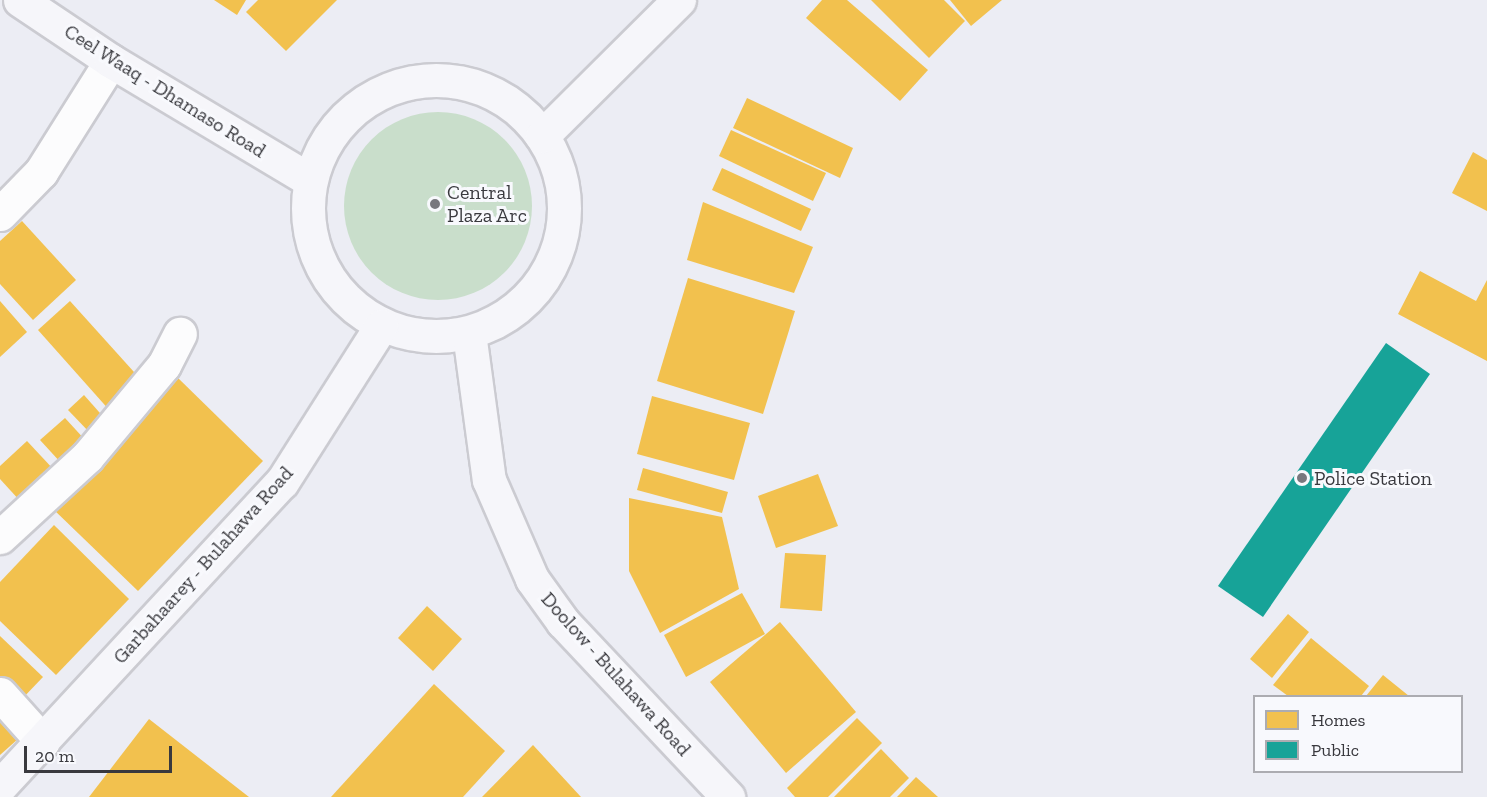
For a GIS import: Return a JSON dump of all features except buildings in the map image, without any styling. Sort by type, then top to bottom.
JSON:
[{"type":"main road","name":"Ceel Waaq - Dhamaso Road","points":[[20,0],[111,61],[310,180]]},
{"type":"main road","points":[[542,136],[679,0]]},
{"type":"main road","points":[[422,79],[461,80],[499,94],[530,119],[542,136],[555,156],[565,200],[560,244],[540,284],[509,315],[468,333],[424,337],[381,326],[345,300],[319,263],[307,221],[310,180],[324,143],[350,111],[383,89],[422,79]]},
{"type":"main road","name":"Garbahaarey - Bulahawa Road","points":[[0,786],[44,742],[282,482],[381,326]]},
{"type":"main road","name":"Doolow - Bulahawa Road","points":[[468,333],[489,480],[532,579],[563,622],[728,797]]},
{"type":"street","points":[[0,214],[42,172],[111,61]]},
{"type":"street","points":[[0,537],[87,457],[164,365],[180,334]]},
{"type":"street","points":[[0,694],[44,742]]},
{"type":"green space","points":[[447,112],[474,119],[505,139],[525,170],[531,188],[531,224],[525,242],[505,273],[474,293],[456,299],[429,300],[394,289],[378,279],[365,266],[351,242],[345,224],[344,197],[355,162],[365,146],[378,133],[402,119],[420,113]]},
{"type":"place","name":"Central Plaza Arc","points":[[435,204]]},
{"type":"place","name":"Police Station","points":[[1302,478]]}]
